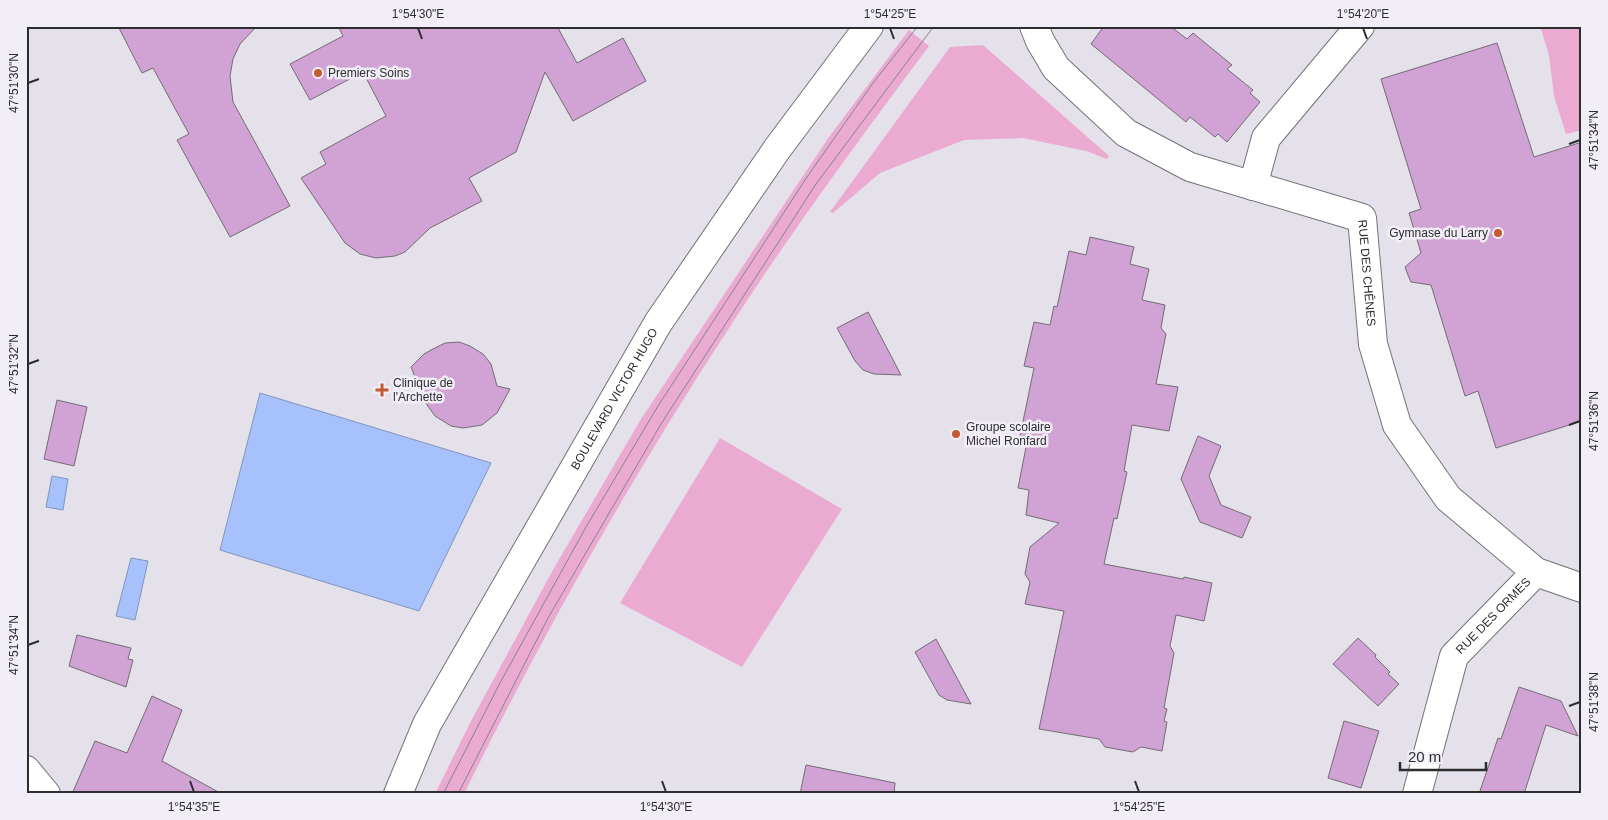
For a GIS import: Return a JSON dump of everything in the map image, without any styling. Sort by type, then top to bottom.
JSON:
[{"type":"street","name":"BOULEVARD VICTOR HUGO","points":[[398,794],[427,724],[658,323],[777,148],[869,26]]},
{"type":"street","name":"RUE DES CHÊNES","points":[[1034,26],[1040,41],[1056,68],[1126,133],[1190,167],[1362,218],[1373,344],[1397,425],[1448,498],[1536,572]]},
{"type":"street","points":[[1252,186],[1266,138],[1360,26]]},
{"type":"street","name":"RUE DES ORMES","points":[[1417,794],[1454,656],[1536,572],[1582,588]]},
{"type":"street","points":[[26,770],[46,794]]},
{"type":"shaded area","points":[[1540,26],[1582,26],[1582,130],[1566,134],[1554,96],[1549,55]]},
{"type":"shaded area","points":[[909,30],[929,46],[841,165],[777,256],[677,410],[566,599],[464,794],[435,794],[471,721],[554,568],[641,419],[829,137]]},
{"type":"shaded area","points":[[983,45],[1109,156],[1107,159],[1086,151],[1023,138],[964,140],[880,173],[833,213],[830,212],[950,47]]},
{"type":"shaded area","points":[[720,438],[842,509],[742,667],[620,603]]},
{"type":"water","points":[[260,393],[491,463],[419,611],[220,550]]},
{"type":"water","points":[[52,476],[68,479],[63,510],[46,507]]},
{"type":"water","points":[[131,558],[148,561],[135,620],[116,616]]},
{"type":"building","points":[[118,26],[257,26],[240,44],[233,59],[230,76],[233,102],[290,206],[230,237],[177,140],[189,134],[153,68],[142,73]]},
{"type":"building","points":[[338,26],[557,26],[577,63],[623,38],[646,81],[573,121],[545,72],[516,152],[469,178],[482,201],[430,228],[405,252],[395,256],[376,258],[360,254],[345,243],[301,178],[326,164],[320,152],[386,116],[363,72],[310,100],[290,64],[343,36]]},
{"type":"building","points":[[1104,26],[1170,26],[1187,39],[1193,33],[1232,65],[1227,69],[1253,90],[1250,93],[1260,102],[1227,142],[1218,134],[1215,137],[1190,117],[1186,122],[1091,44]]},
{"type":"building","name":"Gymnase du Larry","points":[[1497,43],[1534,157],[1582,142],[1582,421],[1496,448],[1478,391],[1465,396],[1431,285],[1411,282],[1405,267],[1421,253],[1409,213],[1421,209],[1381,79]]},
{"type":"building","points":[[1090,237],[1134,247],[1130,264],[1149,269],[1142,300],[1165,305],[1161,328],[1166,334],[1156,384],[1178,387],[1169,431],[1132,425],[1124,471],[1127,472],[1117,519],[1114,518],[1104,564],[1212,583],[1204,621],[1176,615],[1170,646],[1174,653],[1164,708],[1167,709],[1164,721],[1167,722],[1162,751],[1141,747],[1133,752],[1105,747],[1099,739],[1039,729],[1064,611],[1025,604],[1030,582],[1025,574],[1030,547],[1059,523],[1026,515],[1029,490],[1018,488],[1028,437],[1020,436],[1034,368],[1024,366],[1034,322],[1050,325],[1054,306],[1057,307],[1069,251],[1086,255]]},
{"type":"building","points":[[868,312],[901,375],[874,374],[863,370],[855,361],[837,328]]},
{"type":"building","points":[[459,342],[483,354],[491,364],[497,386],[510,389],[497,413],[482,425],[463,428],[451,426],[435,416],[425,402],[411,367],[431,350],[445,343]]},
{"type":"building","points":[[57,400],[87,407],[74,466],[44,459]]},
{"type":"building","points":[[1198,436],[1221,446],[1209,476],[1221,505],[1251,517],[1242,538],[1200,522],[1181,479]]},
{"type":"building","points":[[77,635],[131,648],[128,659],[133,660],[126,687],[69,666]]},
{"type":"building","points":[[1358,638],[1376,655],[1375,657],[1390,672],[1388,674],[1399,684],[1378,706],[1333,664]]},
{"type":"building","points":[[936,639],[971,704],[947,700],[939,695],[915,652]]},
{"type":"building","points":[[1519,687],[1561,701],[1578,736],[1546,725],[1524,794],[1479,794],[1498,738],[1501,739]]},
{"type":"building","points":[[152,696],[182,710],[162,761],[222,794],[72,794],[95,741],[127,753]]},
{"type":"building","points":[[1344,721],[1379,731],[1361,788],[1328,778]]},
{"type":"building","points":[[806,765],[895,783],[894,794],[800,794]]},
{"type":"tram line","points":[[443,794],[501,681],[586,527],[658,406],[807,177],[873,83],[918,26]]},
{"type":"tram line","points":[[458,794],[548,618],[661,424],[816,184],[934,26]]},
{"type":"place","name":"Premiers Soins","points":[[318,73]]},
{"type":"place","name":"Gymnase du Larry","points":[[1498,233]]},
{"type":"place","name":"Clinique de l'Archette","points":[[382,390]]},
{"type":"place","name":"Groupe scolaire Michel Ronfard","points":[[956,434]]}]
